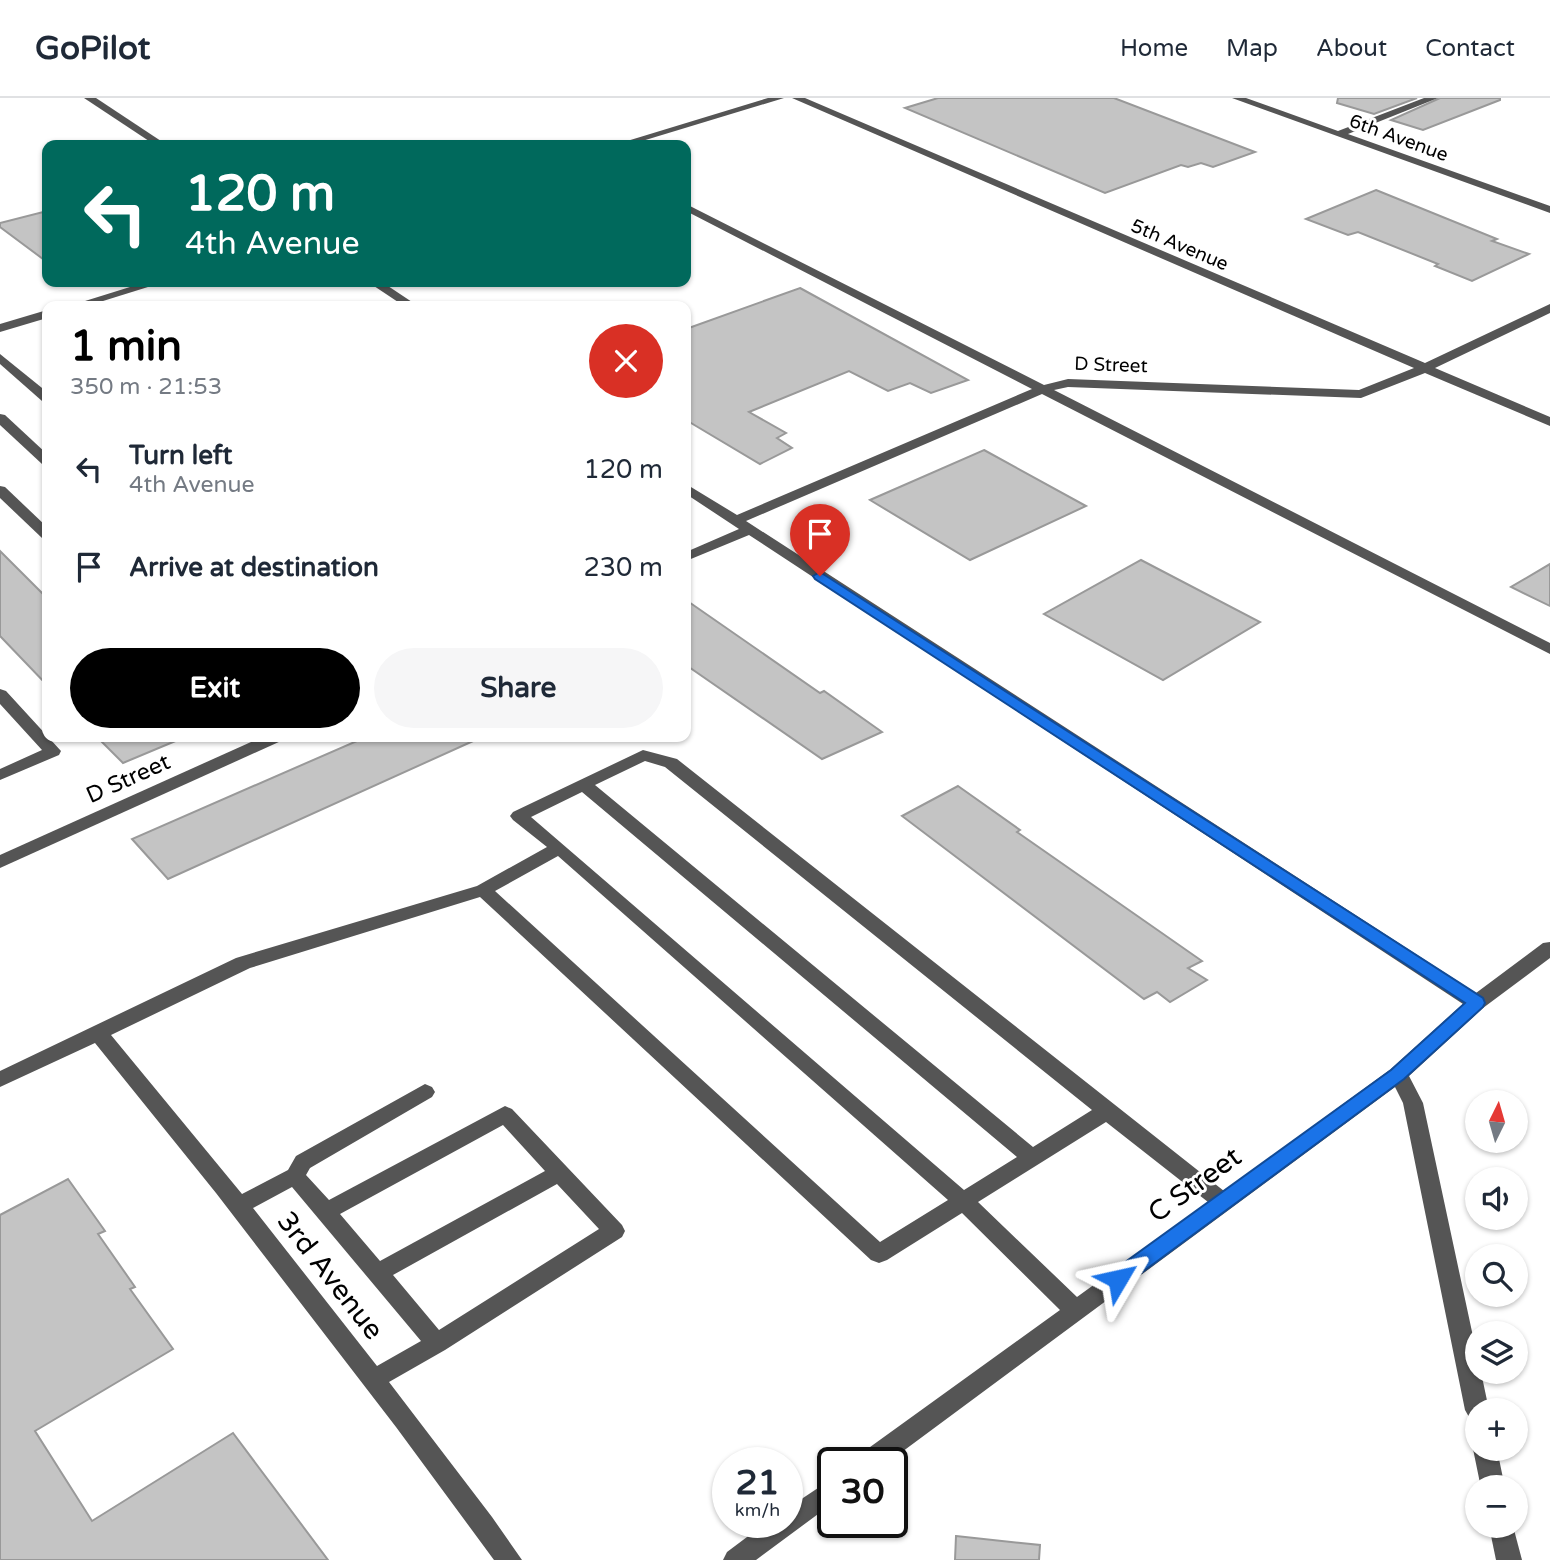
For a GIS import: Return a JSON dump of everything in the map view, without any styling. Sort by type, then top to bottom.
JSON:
[{"type":"street","points":[[89,98],[154,140]]},
{"type":"street","points":[[636,140],[779,98]]},
{"type":"street","name":"5th Avenue","points":[[797,98],[1550,422]]},
{"type":"street","name":"6th Avenue","points":[[1237,98],[1550,210]]},
{"type":"street","points":[[1339,134],[1433,98]]},
{"type":"street","points":[[1533,204],[1550,196]]},
{"type":"street","points":[[691,211],[1550,649]]},
{"type":"street","points":[[92,301],[141,287]]},
{"type":"street","points":[[382,287],[404,301]]},
{"type":"street","name":"D Street","points":[[734,521],[1040,390],[1068,383],[1361,394],[1425,368],[1550,308]]},
{"type":"street","points":[[0,328],[42,315]]},
{"type":"street","points":[[0,358],[42,394]]},
{"type":"street","points":[[0,380],[20,374]]},
{"type":"street","points":[[0,418],[42,456]]},
{"type":"street","points":[[0,490],[42,528]]},
{"type":"street","points":[[691,491],[1476,1003]]},
{"type":"street","points":[[691,555],[749,530]]},
{"type":"street","points":[[0,694],[42,739]]},
{"type":"street","points":[[0,775],[53,751],[45,742]]},
{"type":"street","name":"D Street","points":[[0,862],[264,742]]},
{"type":"street","points":[[1075,1310],[963,1201],[519,816],[643,755],[671,763],[1223,1202]]},
{"type":"street","points":[[583,785],[1032,1158]]},
{"type":"street","points":[[0,1080],[243,963],[483,890],[559,848]]},
{"type":"street","points":[[483,890],[879,1254],[1107,1111]]},
{"type":"street","name":"C Street","points":[[890,1447],[1398,1074],[1476,1003],[1550,948]]},
{"type":"street","name":"3rd Avenue","points":[[97,1033],[158,1102],[239,1205],[374,1379],[509,1560]]},
{"type":"street","points":[[1398,1074],[1413,1103],[1474,1398]]},
{"type":"street","points":[[239,1205],[295,1176],[303,1162],[425,1093]]},
{"type":"street","points":[[326,1212],[505,1114],[614,1231],[437,1343],[374,1379]]},
{"type":"street","points":[[377,1273],[559,1173]]},
{"type":"street","points":[[295,1176],[437,1343]]},
{"type":"street","points":[[736,1560],[766,1538]]},
{"type":"street","points":[[1504,1538],[1508,1560]]},
{"type":"building","points":[[938,98],[1114,98],[1255,152],[1213,167],[1201,163],[1188,167],[1181,165],[1105,193],[905,108]]},
{"type":"building","points":[[1338,98],[1417,98],[1374,114],[1337,103]]},
{"type":"building","points":[[1440,98],[1500,100],[1423,130],[1391,120]]},
{"type":"building","points":[[1376,190],[1497,239],[1492,241],[1529,254],[1472,281],[1435,266],[1438,264],[1358,232],[1348,235],[1306,219]]},
{"type":"building","points":[[42,212],[42,258],[0,227],[0,223]]},
{"type":"building","points":[[800,288],[968,380],[931,393],[910,383],[888,391],[849,371],[749,412],[786,433],[777,438],[792,448],[760,464],[691,423],[691,327]]},
{"type":"building","points":[[984,450],[1086,506],[970,560],[870,500]]},
{"type":"building","points":[[0,551],[42,593],[42,680],[0,636]]},
{"type":"building","points":[[1141,560],[1260,622],[1163,680],[1044,614]]},
{"type":"building","points":[[1550,564],[1550,606],[1511,587]]},
{"type":"building","points":[[691,603],[820,693],[824,691],[882,732],[822,759],[691,668]]},
{"type":"building","points":[[102,742],[173,742],[123,763]]},
{"type":"building","points":[[355,742],[471,742],[168,879],[132,839]]},
{"type":"building","points":[[958,786],[1020,830],[1017,832],[1202,961],[1188,968],[1207,980],[1170,1002],[1157,992],[1144,999],[902,816]]},
{"type":"building","points":[[68,1179],[105,1231],[98,1234],[135,1287],[130,1289],[173,1349],[35,1431],[92,1521],[233,1433],[328,1560],[0,1560],[0,1215]]},
{"type":"building","points":[[956,1536],[1040,1545],[1039,1560],[955,1560]]},
{"type":"route","points":[[820,576],[1476,1003],[1398,1074],[1118,1279]]}]
